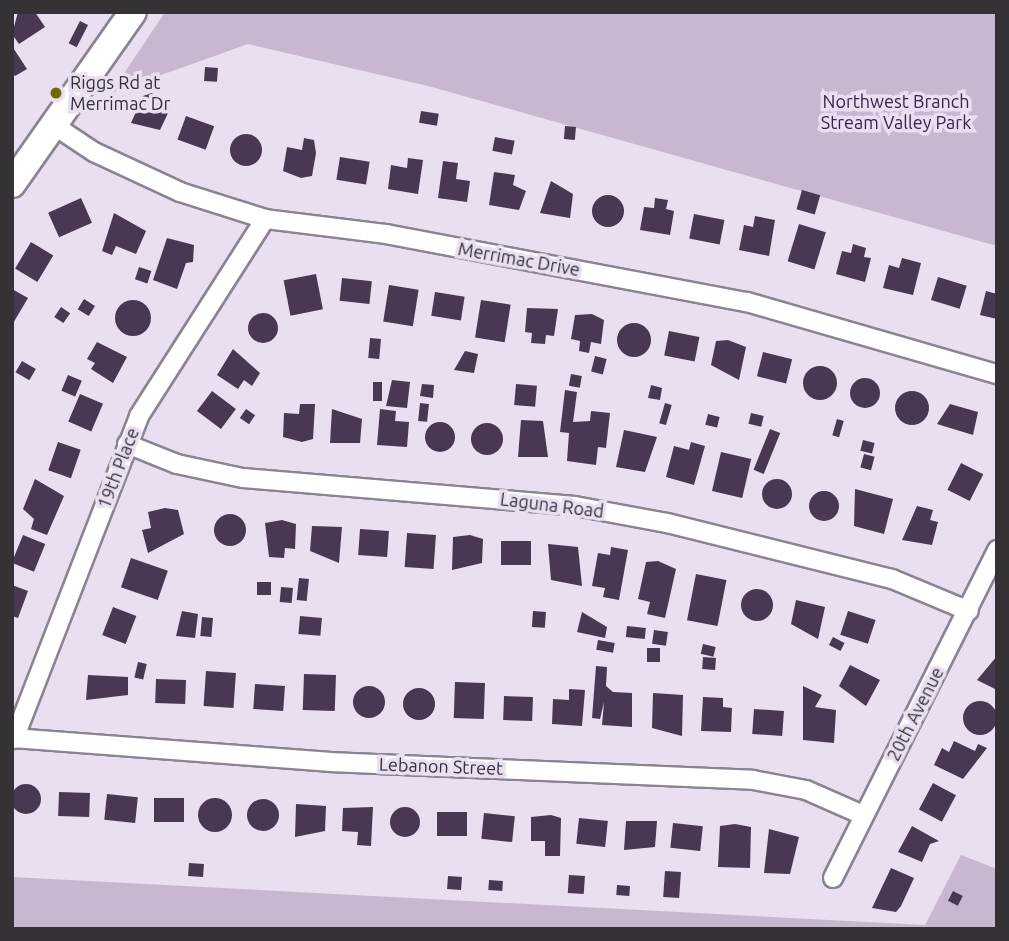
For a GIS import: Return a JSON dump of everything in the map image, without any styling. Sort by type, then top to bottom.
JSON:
[{"type":"main road","points":[[12,184],[133,12]]},
{"type":"street","name":"Merrimac Drive","points":[[52,124],[94,152],[180,192],[265,219],[386,234],[735,299],[997,374]]},
{"type":"street","name":"19th Place","points":[[13,738],[127,444],[149,396],[265,219]]},
{"type":"street","name":"Laguna Road","points":[[127,444],[177,464],[243,478],[483,497],[667,523],[892,579],[969,611]]},
{"type":"street","name":"20th Avenue","points":[[833,878],[969,611],[997,550]]},
{"type":"street","name":"Lebanon Street","points":[[13,738],[329,762],[753,780],[806,790],[863,815]]},
{"type":"green space","name":"Northwest Branch Stream Valley Park","points":[[165,12],[997,12],[997,246],[428,86],[248,44],[111,93]]},
{"type":"green space","points":[[961,855],[997,869],[997,929],[12,929],[12,877],[925,925]]},
{"type":"building","points":[[18,12],[35,12],[45,27],[19,44],[12,34]]},
{"type":"building","points":[[80,21],[88,25],[77,47],[69,43]]},
{"type":"building","points":[[12,46],[27,69],[15,76],[12,72]]},
{"type":"building","points":[[205,67],[218,68],[217,82],[204,81]]},
{"type":"building","points":[[152,93],[170,109],[160,130],[131,123],[143,96]]},
{"type":"building","points":[[421,111],[439,114],[437,126],[419,123]]},
{"type":"building","points":[[186,116],[214,126],[206,150],[177,139]]},
{"type":"building","points":[[565,126],[576,127],[575,140],[564,139]]},
{"type":"building","points":[[246,134],[257,139],[262,150],[257,161],[246,166],[235,161],[230,150],[235,139]]},
{"type":"building","points":[[495,137],[515,141],[512,155],[492,151]]},
{"type":"building","points":[[304,138],[314,140],[316,153],[312,176],[301,178],[283,171],[287,147],[302,150]]},
{"type":"building","points":[[340,157],[370,162],[366,184],[336,180]]},
{"type":"building","points":[[408,158],[423,160],[418,194],[388,189],[391,165],[407,168]]},
{"type":"building","points":[[443,161],[458,163],[456,179],[470,181],[467,202],[438,198]]},
{"type":"building","points":[[494,172],[515,175],[513,185],[526,191],[519,210],[489,205]]},
{"type":"building","points":[[551,181],[573,194],[570,218],[540,213]]},
{"type":"building","points":[[802,190],[820,195],[815,214],[796,209]]},
{"type":"building","points":[[608,195],[620,199],[624,211],[620,223],[608,227],[596,223],[592,211],[596,199]]},
{"type":"building","points":[[81,198],[92,223],[59,237],[48,213]]},
{"type":"building","points":[[655,198],[668,200],[666,209],[674,211],[670,235],[640,230],[644,207],[654,208]]},
{"type":"building","points":[[114,213],[146,231],[136,254],[116,246],[112,255],[102,251]]},
{"type":"building","points":[[694,214],[724,220],[720,244],[689,239]]},
{"type":"building","points":[[755,216],[775,220],[769,256],[739,250],[744,225],[753,227]]},
{"type":"building","points":[[799,224],[826,232],[814,269],[788,261]]},
{"type":"building","points":[[167,238],[194,245],[193,262],[186,263],[177,289],[153,280]]},
{"type":"building","points":[[31,242],[53,255],[37,282],[15,269]]},
{"type":"building","points":[[853,244],[866,248],[864,257],[871,258],[865,282],[836,274],[842,251],[851,253]]},
{"type":"building","points":[[902,258],[921,263],[913,295],[883,288],[889,265],[899,268]]},
{"type":"building","points":[[139,267],[151,271],[147,283],[135,279]]},
{"type":"building","points":[[316,274],[323,309],[290,316],[284,280]]},
{"type":"building","points":[[938,277],[967,286],[960,309],[931,300]]},
{"type":"building","points":[[342,278],[372,281],[369,304],[340,301]]},
{"type":"building","points":[[389,285],[419,290],[413,326],[383,322]]},
{"type":"building","points":[[12,289],[28,298],[12,325]]},
{"type":"building","points":[[986,291],[997,294],[997,319],[980,315]]},
{"type":"building","points":[[435,292],[465,297],[461,320],[431,316]]},
{"type":"building","points":[[84,299],[95,306],[89,316],[78,309]]},
{"type":"building","points":[[133,300],[146,305],[151,318],[146,331],[133,336],[120,331],[115,318],[120,305]]},
{"type":"building","points":[[481,300],[511,305],[505,342],[475,338]]},
{"type":"building","points":[[61,307],[70,313],[63,323],[54,317]]},
{"type":"building","points":[[527,308],[558,309],[554,336],[546,335],[545,344],[531,343],[532,333],[525,332]]},
{"type":"building","points":[[263,313],[274,317],[278,328],[274,339],[263,343],[252,339],[248,328],[252,317]]},
{"type":"building","points":[[592,314],[604,320],[601,344],[591,342],[589,353],[579,351],[580,341],[571,339],[575,315]]},
{"type":"building","points":[[634,323],[646,328],[651,340],[646,352],[634,357],[622,352],[617,340],[622,328]]},
{"type":"building","points":[[669,331],[699,337],[695,361],[664,356]]},
{"type":"building","points":[[370,338],[381,339],[379,359],[368,358]]},
{"type":"building","points":[[728,340],[746,347],[739,380],[711,365],[716,341]]},
{"type":"building","points":[[97,342],[127,357],[113,383],[91,369],[95,363],[87,359]]},
{"type":"building","points":[[233,349],[260,373],[252,386],[244,380],[238,389],[217,375]]},
{"type":"building","points":[[465,351],[478,354],[474,373],[454,370]]},
{"type":"building","points":[[763,352],[792,359],[786,384],[757,376]]},
{"type":"building","points":[[595,356],[607,359],[603,374],[591,372]]},
{"type":"building","points":[[22,361],[36,369],[29,380],[16,372]]},
{"type":"building","points":[[820,366],[832,371],[837,383],[832,395],[820,400],[808,395],[803,383],[808,371]]},
{"type":"building","points":[[571,374],[582,376],[580,388],[569,386]]},
{"type":"building","points":[[68,375],[82,381],[75,397],[61,391]]},
{"type":"building","points":[[865,378],[876,382],[880,393],[876,404],[865,408],[854,404],[850,393],[854,382]]},
{"type":"building","points":[[392,380],[410,382],[407,408],[386,406]]},
{"type":"building","points":[[373,382],[382,382],[382,401],[373,401]]},
{"type":"building","points":[[422,384],[434,385],[433,398],[420,396]]},
{"type":"building","points":[[516,384],[537,386],[535,407],[514,405]]},
{"type":"building","points":[[651,385],[662,388],[660,400],[648,398]]},
{"type":"building","points":[[565,390],[577,392],[573,422],[590,421],[591,411],[610,413],[606,448],[598,447],[596,465],[567,461],[569,433],[560,432]]},
{"type":"building","points":[[212,391],[236,409],[221,429],[197,411]]},
{"type":"building","points":[[912,391],[924,396],[929,408],[924,420],[912,425],[900,420],[895,408],[900,396]]},
{"type":"building","points":[[80,394],[103,404],[91,431],[68,422]]},
{"type":"building","points":[[420,403],[429,404],[427,422],[418,421]]},
{"type":"building","points":[[665,403],[672,405],[666,425],[659,423]]},
{"type":"building","points":[[300,404],[315,404],[313,439],[302,442],[283,437],[284,413],[299,414]]},
{"type":"building","points":[[950,404],[978,412],[973,435],[937,424]]},
{"type":"building","points":[[246,409],[255,415],[249,424],[240,418]]},
{"type":"building","points":[[332,409],[362,419],[360,443],[330,443]]},
{"type":"building","points":[[380,409],[396,411],[395,421],[409,422],[407,447],[377,445]]},
{"type":"building","points":[[751,413],[764,416],[761,427],[749,424]]},
{"type":"building","points":[[708,414],[720,417],[717,428],[705,425]]},
{"type":"building","points":[[837,419],[844,421],[839,437],[832,435]]},
{"type":"building","points":[[521,420],[543,421],[548,457],[518,457]]},
{"type":"building","points":[[440,422],[451,426],[455,437],[451,448],[440,452],[429,448],[425,437],[429,426]]},
{"type":"building","points":[[487,423],[498,428],[503,439],[498,450],[487,455],[476,450],[471,439],[476,428]]},
{"type":"building","points":[[770,429],[780,433],[764,474],[754,470]]},
{"type":"building","points":[[624,430],[657,437],[645,472],[616,467]]},
{"type":"building","points":[[863,440],[875,443],[872,454],[860,451]]},
{"type":"building","points":[[58,442],[81,450],[71,478],[48,470]]},
{"type":"building","points":[[691,442],[705,446],[694,485],[666,477],[674,446],[689,450]]},
{"type":"building","points":[[721,452],[751,459],[742,498],[712,491]]},
{"type":"building","points":[[864,454],[875,457],[871,470],[860,468]]},
{"type":"building","points":[[961,463],[983,474],[970,501],[947,490]]},
{"type":"building","points":[[35,479],[64,496],[47,535],[31,529],[34,519],[23,509]]},
{"type":"building","points":[[777,479],[788,483],[792,494],[788,505],[777,509],[766,505],[762,494],[766,483]]},
{"type":"building","points":[[855,489],[893,499],[884,534],[854,526]]},
{"type":"building","points":[[824,491],[835,495],[839,506],[835,517],[824,521],[813,517],[809,506],[813,495]]},
{"type":"building","points":[[917,506],[933,510],[930,520],[938,522],[932,545],[902,540]]},
{"type":"building","points":[[165,508],[178,510],[184,534],[148,553],[142,530],[151,528],[148,512]]},
{"type":"building","points":[[230,514],[242,518],[246,530],[242,542],[230,546],[218,542],[214,530],[218,518]]},
{"type":"building","points":[[282,520],[296,524],[295,549],[285,548],[284,558],[269,557],[265,523]]},
{"type":"building","points":[[312,526],[342,527],[339,563],[310,551]]},
{"type":"building","points":[[360,529],[389,531],[387,557],[358,555]]},
{"type":"building","points":[[407,533],[436,535],[434,569],[405,567]]},
{"type":"building","points":[[23,535],[45,544],[34,572],[12,563]]},
{"type":"building","points":[[470,535],[483,539],[482,563],[452,570],[453,537]]},
{"type":"building","points":[[501,541],[531,541],[531,565],[501,565]]},
{"type":"building","points":[[548,544],[578,547],[582,586],[551,580]]},
{"type":"building","points":[[611,547],[628,550],[619,600],[603,597],[605,588],[592,586],[598,553],[610,555]]},
{"type":"building","points":[[131,558],[168,571],[158,600],[121,587]]},
{"type":"building","points":[[658,561],[676,569],[665,618],[647,614],[650,602],[638,599],[646,562]]},
{"type":"building","points":[[696,574],[726,580],[717,626],[687,620]]},
{"type":"building","points":[[299,578],[309,579],[307,601],[297,600]]},
{"type":"building","points":[[257,582],[271,582],[271,595],[257,595]]},
{"type":"building","points":[[12,585],[28,591],[18,618],[12,616]]},
{"type":"building","points":[[281,587],[293,588],[292,603],[280,602]]},
{"type":"building","points":[[757,589],[769,593],[773,605],[769,617],[757,621],[745,617],[741,605],[745,593]]},
{"type":"building","points":[[796,600],[825,607],[818,639],[791,624]]},
{"type":"building","points":[[113,607],[136,616],[126,644],[102,635]]},
{"type":"building","points":[[182,611],[198,614],[195,638],[176,636]]},
{"type":"building","points":[[533,611],[546,612],[545,628],[532,627]]},
{"type":"building","points":[[848,611],[876,620],[868,644],[840,635]]},
{"type":"building","points":[[582,612],[607,627],[605,638],[577,632]]},
{"type":"building","points":[[300,616],[322,618],[320,636],[298,634]]},
{"type":"building","points":[[202,617],[213,618],[211,637],[200,636]]},
{"type":"building","points":[[627,626],[646,628],[645,639],[626,637]]},
{"type":"building","points":[[654,630],[668,632],[666,646],[652,644]]},
{"type":"building","points":[[833,637],[845,643],[840,651],[829,645]]},
{"type":"building","points":[[598,640],[615,643],[613,653],[596,650]]},
{"type":"building","points":[[703,644],[716,647],[713,657],[701,654]]},
{"type":"building","points":[[647,648],[660,648],[660,662],[647,662]]},
{"type":"building","points":[[997,656],[997,690],[977,680]]},
{"type":"building","points":[[703,657],[716,658],[715,670],[702,669]]},
{"type":"building","points":[[138,662],[147,664],[143,680],[134,678]]},
{"type":"building","points":[[850,665],[880,680],[866,706],[839,686]]},
{"type":"building","points":[[596,666],[607,667],[606,686],[613,692],[632,693],[632,727],[602,725],[604,702],[600,719],[592,718]]},
{"type":"building","points":[[206,671],[236,673],[233,708],[204,706]]},
{"type":"building","points":[[304,674],[336,675],[335,711],[303,710]]},
{"type":"building","points":[[88,675],[128,677],[128,695],[86,700]]},
{"type":"building","points":[[156,679],[186,680],[185,704],[155,703]]},
{"type":"building","points":[[455,682],[485,683],[484,719],[454,718]]},
{"type":"building","points":[[255,684],[285,686],[283,711],[253,709]]},
{"type":"building","points":[[369,686],[380,691],[385,702],[380,713],[369,718],[358,713],[353,702],[358,691]]},
{"type":"building","points":[[803,686],[822,695],[815,707],[836,710],[834,743],[803,740]]},
{"type":"building","points":[[419,688],[430,693],[435,704],[430,715],[419,720],[408,715],[403,704],[408,693]]},
{"type":"building","points":[[569,689],[585,690],[582,726],[552,724],[553,699],[569,700]]},
{"type":"building","points":[[653,693],[683,695],[682,736],[652,728]]},
{"type":"building","points":[[504,696],[533,697],[532,721],[503,720]]},
{"type":"building","points":[[703,697],[723,698],[723,707],[732,708],[731,732],[701,731]]},
{"type":"building","points":[[980,701],[992,706],[997,718],[992,730],[980,735],[968,730],[963,718],[968,706]]},
{"type":"building","points":[[754,709],[784,711],[782,736],[752,734]]},
{"type":"building","points":[[954,741],[975,751],[978,744],[987,748],[963,779],[934,765],[942,748],[949,752]]},
{"type":"building","points":[[933,783],[956,795],[942,822],[919,809]]},
{"type":"building","points":[[26,784],[37,788],[41,799],[37,810],[26,814],[15,810],[11,799],[15,788]]},
{"type":"building","points":[[59,792],[90,793],[89,817],[58,816]]},
{"type":"building","points":[[107,794],[138,797],[135,823],[104,820]]},
{"type":"building","points":[[154,798],[184,798],[184,822],[154,822]]},
{"type":"building","points":[[215,798],[227,803],[232,815],[227,827],[215,832],[203,827],[198,815],[203,803]]},
{"type":"building","points":[[263,799],[274,804],[279,815],[274,826],[263,831],[252,826],[247,815],[252,804]]},
{"type":"building","points":[[296,804],[326,806],[325,831],[295,837]]},
{"type":"building","points":[[373,807],[371,846],[357,845],[358,832],[342,831],[343,808]]},
{"type":"building","points":[[405,807],[416,811],[420,822],[416,833],[405,837],[394,833],[390,822],[394,811]]},
{"type":"building","points":[[437,812],[467,812],[467,836],[437,836]]},
{"type":"building","points":[[484,813],[515,816],[512,842],[481,839]]},
{"type":"building","points":[[551,815],[561,818],[560,856],[545,856],[545,841],[531,841],[531,817]]},
{"type":"building","points":[[579,818],[608,821],[605,847],[576,844]]},
{"type":"building","points":[[626,821],[657,821],[655,847],[624,850]]},
{"type":"building","points":[[673,823],[703,826],[700,851],[670,848]]},
{"type":"building","points":[[735,824],[751,827],[750,868],[718,867],[720,826]]},
{"type":"building","points":[[912,826],[939,841],[930,844],[922,862],[898,852]]},
{"type":"building","points":[[769,829],[799,837],[790,874],[764,873]]},
{"type":"building","points":[[189,863],[204,864],[203,877],[188,876]]},
{"type":"building","points":[[891,868],[914,878],[901,906],[896,912],[872,908]]},
{"type":"building","points":[[665,871],[681,872],[679,898],[663,897]]},
{"type":"building","points":[[569,875],[585,876],[584,894],[568,893]]},
{"type":"building","points":[[448,876],[462,877],[461,890],[447,889]]},
{"type":"building","points":[[489,880],[503,881],[502,891],[488,890]]},
{"type":"building","points":[[617,885],[630,886],[629,896],[616,895]]},
{"type":"building","points":[[953,891],[963,896],[958,906],[948,901]]},
{"type":"place","name":"Riggs Rd at Merrimac Dr","points":[[56,93]]}]
